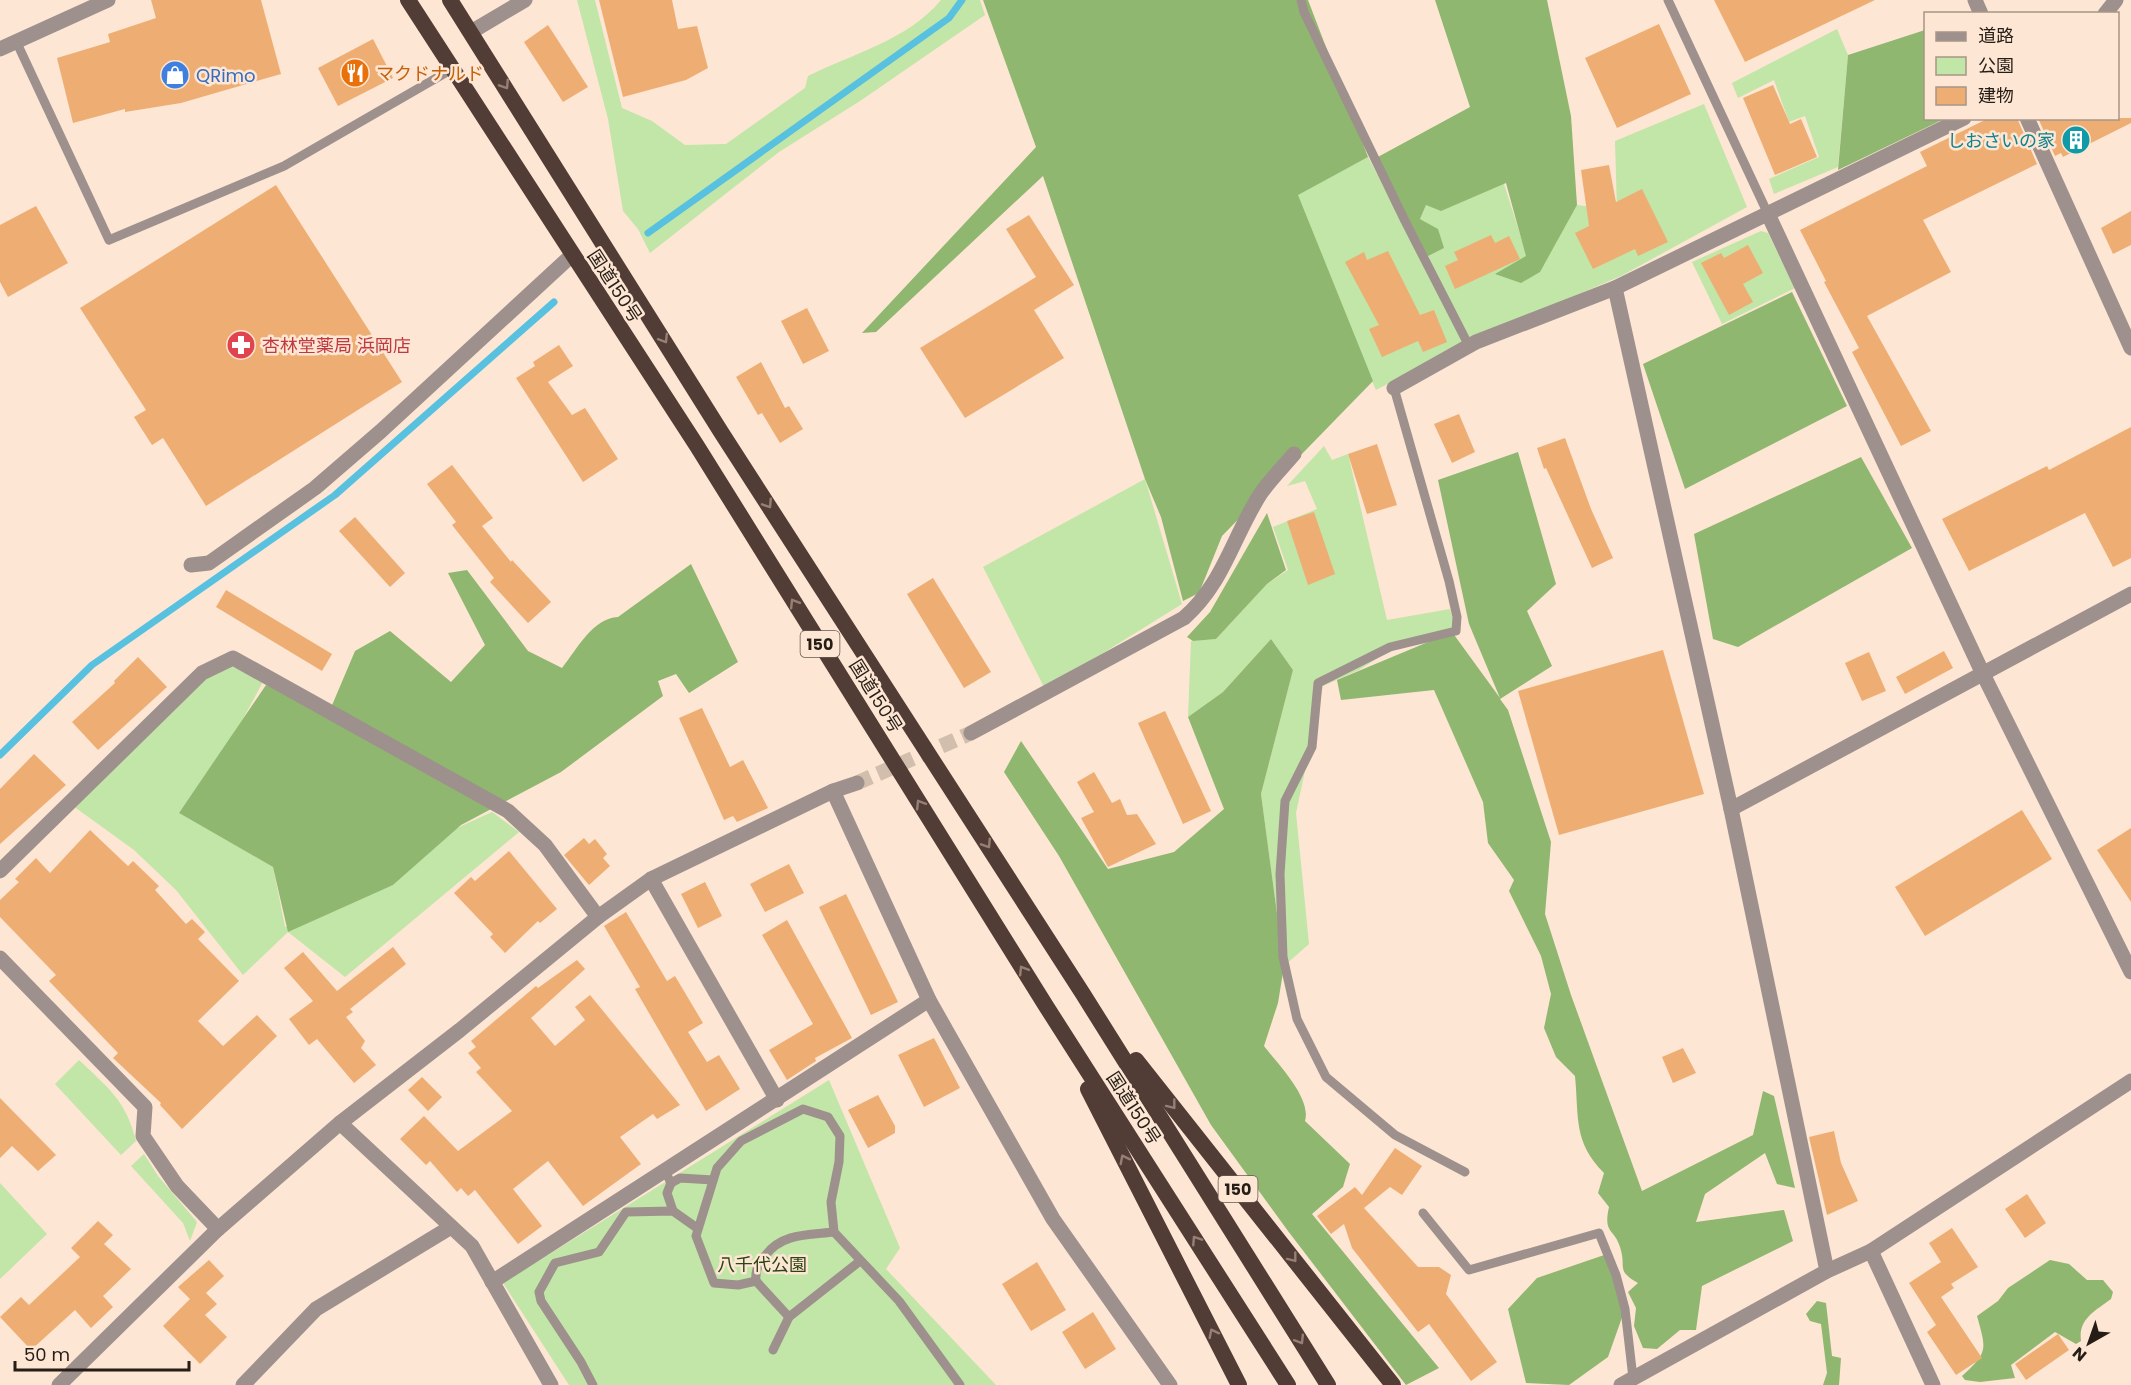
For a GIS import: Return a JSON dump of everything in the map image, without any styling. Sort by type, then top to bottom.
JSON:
[{"type":"highway","name":"国道150号","points":[[408,0],[697,446],[1046,1006],[1288,1385]]},
{"type":"highway","name":"国道150号","points":[[450,0],[721,432],[1083,994],[1328,1385]]},
{"type":"highway","name":"150","points":[[1083,994],[1393,1385]]},
{"type":"highway","name":"150","points":[[1046,1006],[1239,1385]]},
{"type":"street","points":[[0,49],[108,0]]},
{"type":"street","points":[[471,32],[525,0]]},
{"type":"street","points":[[2107,12],[2116,0]]},
{"type":"street","points":[[1394,388],[1469,346],[1615,288],[1960,120]]},
{"type":"street","points":[[2027,120],[2131,348]]},
{"type":"street","points":[[1768,214],[1983,674],[2131,972]]},
{"type":"street","points":[[191,565],[209,563],[315,488],[381,432],[572,255]]},
{"type":"street","points":[[1615,288],[1731,809],[1827,1271]]},
{"type":"street","points":[[971,733],[1184,618],[1201,603],[1213,587],[1233,544],[1262,492],[1294,454]]},
{"type":"street","points":[[1731,809],[2131,594]]},
{"type":"street","points":[[0,871],[202,673],[233,658],[330,710],[508,812],[545,845],[598,917]]},
{"type":"street","points":[[59,1385],[218,1229],[340,1123],[460,1030],[598,917],[651,879],[833,791],[857,783]]},
{"type":"street","points":[[833,791],[929,1000],[1053,1220],[1170,1385]]},
{"type":"street","points":[[651,879],[777,1100]]},
{"type":"street","points":[[0,958],[145,1107],[143,1136],[177,1186],[218,1229]]},
{"type":"street","points":[[492,1282],[668,1177],[777,1100],[929,1000]]},
{"type":"street","points":[[1627,1382],[1827,1271],[1871,1251],[2131,1081]]},
{"type":"street","points":[[340,1123],[472,1246],[551,1385]]},
{"type":"street","points":[[243,1385],[316,1309],[451,1227]]},
{"type":"street","points":[[1871,1251],[1933,1385]]},
{"type":"lane","points":[[1301,0],[1304,12],[1400,211],[1469,346]]},
{"type":"lane","points":[[1668,0],[1768,214]]},
{"type":"lane","points":[[16,41],[109,240],[284,166],[452,69]]},
{"type":"lane","points":[[1394,388],[1449,581],[1457,617],[1456,631],[1390,647],[1318,683],[1312,747],[1285,801],[1280,874],[1282,957],[1297,1019],[1326,1077],[1395,1135],[1465,1172]]},
{"type":"lane","points":[[756,1281],[738,1285],[714,1283],[696,1236],[717,1168],[741,1141],[803,1109],[828,1117],[840,1136],[839,1162],[831,1202],[834,1232],[899,1301],[960,1385]]},
{"type":"lane","points":[[673,1212],[667,1193],[668,1177],[713,1180]]},
{"type":"lane","points":[[592,1385],[581,1362],[541,1301],[539,1292],[555,1263],[599,1252],[626,1212],[673,1212],[697,1228]]},
{"type":"lane","points":[[1423,1213],[1469,1270],[1599,1233],[1616,1275],[1625,1309],[1627,1382]]},
{"type":"lane","points":[[789,1317],[756,1281],[755,1270],[771,1247],[785,1238],[834,1232]]},
{"type":"lane","points":[[773,1350],[789,1317],[860,1261]]},
{"type":"green space","points":[[577,0],[595,0],[622,108],[652,121],[685,145],[726,144],[805,88],[808,76],[896,36],[928,14],[941,0],[980,0],[985,15],[860,101],[779,152],[650,253],[638,229],[623,211],[608,119]]},
{"type":"green space","points":[[983,0],[1308,0],[1368,157],[1298,195],[1373,381],[1222,536],[1199,593],[1183,601],[1161,517],[1145,479],[1043,176],[876,332],[862,333],[1036,147]]},
{"type":"green space","points":[[1435,0],[1547,0],[1571,116],[1577,205],[1540,272],[1521,283],[1495,274],[1526,256],[1506,183],[1441,211],[1426,205],[1420,219],[1438,229],[1444,248],[1424,258],[1376,158],[1470,107]]},
{"type":"green space","points":[[1837,29],[1848,55],[1838,167],[1774,194],[1769,179],[1819,157],[1805,116],[1789,122],[1774,80],[1738,98],[1732,83]]},
{"type":"green space","points":[[1924,30],[1924,120],[1942,120],[1838,170],[1848,55]]},
{"type":"green space","points":[[1704,104],[1747,207],[1621,276],[1467,342],[1376,390],[1293,196],[1368,157],[1460,329],[1428,257],[1437,229],[1420,219],[1426,205],[1503,181],[1527,256],[1536,274],[1577,205],[1617,210],[1615,141]]},
{"type":"green space","points":[[1761,231],[1768,233],[1795,288],[1722,324],[1692,262]]},
{"type":"green space","points":[[1792,292],[1847,406],[1685,489],[1643,364]]},
{"type":"green space","points":[[1324,446],[1332,460],[1348,454],[1387,620],[1450,609],[1457,634],[1398,645],[1359,670],[1323,686],[1296,813],[1309,944],[1284,966],[1261,794],[1293,670],[1271,639],[1223,692],[1188,717],[1191,641],[1216,639],[1267,584],[1288,570],[1273,527],[1317,509],[1305,481],[1287,486]]},
{"type":"green space","points":[[1518,452],[1556,584],[1527,611],[1552,666],[1500,699],[1508,710],[1551,842],[1545,914],[1571,995],[1642,1191],[1753,1135],[1763,1091],[1774,1096],[1795,1188],[1777,1184],[1765,1153],[1705,1194],[1696,1222],[1784,1210],[1793,1241],[1702,1286],[1696,1330],[1680,1330],[1657,1349],[1643,1348],[1634,1326],[1636,1308],[1628,1292],[1638,1283],[1626,1275],[1618,1241],[1608,1227],[1609,1207],[1598,1193],[1604,1173],[1594,1162],[1582,1139],[1575,1076],[1556,1057],[1544,1028],[1551,994],[1541,956],[1509,891],[1514,880],[1488,843],[1483,802],[1434,690],[1341,700],[1337,680],[1452,632],[1500,698],[1469,624],[1438,480]]},
{"type":"green space","points":[[1861,457],[1912,548],[1738,647],[1713,639],[1694,534]]},
{"type":"green space","points":[[1145,479],[1182,604],[1045,689],[983,567]]},
{"type":"green space","points":[[1267,513],[1286,570],[1267,584],[1216,639],[1193,641],[1187,637],[1210,612]]},
{"type":"green space","points":[[691,564],[738,662],[689,693],[676,674],[658,681],[663,696],[561,772],[461,825],[393,885],[288,932],[273,867],[179,813],[266,685],[330,710],[355,651],[390,631],[451,682],[485,645],[448,573],[467,570],[528,651],[562,668],[593,629],[609,619],[618,617]]},
{"type":"green space","points":[[1271,639],[1293,670],[1261,794],[1284,966],[1278,1003],[1264,1046],[1299,1092],[1306,1112],[1305,1121],[1350,1164],[1343,1187],[1312,1214],[1439,1368],[1406,1385],[1288,1231],[1211,1125],[1059,856],[1004,772],[1021,741],[1108,869],[1174,852],[1224,809],[1188,717],[1223,692]]},
{"type":"green space","points":[[230,663],[264,680],[237,730],[179,813],[273,867],[285,927],[393,885],[457,828],[492,812],[519,832],[345,977],[288,932],[243,975],[176,890],[134,850],[69,803],[204,678]]},
{"type":"green space","points":[[79,1060],[115,1096],[127,1115],[136,1141],[121,1155],[55,1084]]},
{"type":"green space","name":"八千代公園","points":[[829,1080],[900,1248],[886,1269],[996,1385],[569,1385],[503,1283]]},
{"type":"green space","points":[[144,1154],[158,1176],[197,1222],[190,1241],[183,1223],[131,1166]]},
{"type":"green space","points":[[0,1183],[47,1234],[0,1279]]},
{"type":"green space","points":[[1610,1253],[1625,1309],[1608,1357],[1569,1385],[1526,1383],[1508,1309],[1537,1278]]},
{"type":"green space","points":[[2050,1260],[2069,1264],[2087,1280],[2103,1280],[2113,1292],[2111,1299],[2085,1321],[2081,1341],[2076,1344],[2055,1332],[2011,1365],[2015,1378],[1980,1382],[1965,1380],[1962,1376],[1977,1361],[1983,1349],[1977,1316],[1998,1301],[2008,1288]]},
{"type":"green space","points":[[1817,1301],[1826,1303],[1832,1356],[1841,1358],[1839,1385],[1823,1385],[1827,1373],[1821,1324],[1810,1321],[1806,1314]]},
{"type":"building","points":[[151,0],[261,0],[281,74],[181,103],[125,112],[125,109],[73,123],[57,58],[110,42],[108,34],[156,18]]},
{"type":"building","points":[[599,0],[672,0],[678,29],[697,26],[708,68],[686,80],[623,97]]},
{"type":"building","points":[[1714,0],[1875,0],[1745,62]]},
{"type":"building","points":[[1659,24],[1691,94],[1617,128],[1585,58]]},
{"type":"building","points":[[548,25],[588,87],[563,102],[524,42]]},
{"type":"building","name":"マクドナルド","points":[[373,39],[393,78],[338,106],[318,68]]},
{"type":"building","points":[[1773,85],[1790,124],[1801,119],[1817,157],[1775,175],[1743,98]]},
{"type":"building","name":"しおさいの家","points":[[2131,118],[2131,123],[2063,157],[2061,153],[2055,156],[2039,120]]},
{"type":"building","points":[[1985,120],[2018,120],[2037,164],[1923,220],[1951,272],[1867,316],[1931,431],[1901,446],[1852,352],[1859,348],[1800,230],[1927,166],[1920,152]]},
{"type":"building","points":[[1609,165],[1616,202],[1642,189],[1668,242],[1638,256],[1635,249],[1593,269],[1575,233],[1589,226],[1581,170]]},
{"type":"building","name":"杏林堂薬局 浜岡店","points":[[276,185],[402,382],[206,506],[163,438],[152,445],[134,417],[146,410],[80,308]]},
{"type":"building","points":[[36,206],[68,263],[8,297],[0,282],[0,225]]},
{"type":"building","points":[[2131,211],[2131,245],[2113,254],[2101,228]]},
{"type":"building","points":[[1029,215],[1074,285],[1034,310],[1064,358],[965,418],[920,348],[1036,277],[1006,229]]},
{"type":"building","points":[[1491,235],[1495,243],[1509,236],[1520,259],[1455,289],[1445,266],[1458,260],[1454,252]]},
{"type":"building","points":[[1748,245],[1763,273],[1743,284],[1753,302],[1729,315],[1701,263],[1721,253],[1724,258]]},
{"type":"building","points":[[1388,251],[1420,315],[1434,310],[1447,342],[1423,352],[1418,341],[1382,357],[1369,329],[1379,325],[1345,262],[1364,252],[1367,260]]},
{"type":"building","points":[[807,308],[829,351],[803,364],[781,321]]},
{"type":"building","points":[[559,345],[573,366],[548,382],[572,415],[585,408],[618,459],[583,482],[516,378],[535,366],[533,362]]},
{"type":"building","points":[[761,362],[785,408],[789,406],[803,429],[780,443],[762,413],[758,415],[736,377]]},
{"type":"building","points":[[1459,414],[1475,452],[1452,463],[1434,424]]},
{"type":"building","points":[[2131,427],[2131,558],[2113,567],[2085,513],[1969,571],[1942,519],[2047,466],[2049,470]]},
{"type":"building","points":[[1565,438],[1591,509],[1613,558],[1592,568],[1546,468],[1544,469],[1537,448]]},
{"type":"building","points":[[1377,444],[1397,505],[1367,514],[1348,454]]},
{"type":"building","points":[[452,465],[493,518],[482,526],[511,562],[512,560],[551,602],[528,623],[490,582],[494,578],[452,525],[456,522],[427,484]]},
{"type":"building","points":[[1314,512],[1335,574],[1308,585],[1287,521]]},
{"type":"building","points":[[355,517],[405,573],[390,587],[339,531]]},
{"type":"building","points":[[933,578],[991,672],[964,688],[907,594]]},
{"type":"building","points":[[226,590],[332,654],[322,671],[216,607]]},
{"type":"building","points":[[1663,650],[1704,794],[1559,835],[1518,691]]},
{"type":"building","points":[[1944,651],[1953,668],[1905,694],[1896,677]]},
{"type":"building","points":[[1869,652],[1886,691],[1862,701],[1845,663]]},
{"type":"building","points":[[138,657],[167,687],[98,750],[72,722],[115,683],[114,681]]},
{"type":"building","points":[[702,708],[730,767],[743,760],[768,808],[737,822],[733,816],[724,820],[679,718]]},
{"type":"building","points":[[1165,711],[1211,811],[1183,824],[1138,723]]},
{"type":"building","points":[[34,754],[66,785],[0,844],[0,789]]},
{"type":"building","points":[[1094,772],[1112,803],[1120,799],[1127,815],[1137,814],[1156,844],[1108,867],[1081,818],[1094,812],[1077,782]]},
{"type":"building","points":[[2022,810],[2052,859],[1925,936],[1895,887]]},
{"type":"building","points":[[2131,828],[2131,902],[2097,850]]},
{"type":"building","points":[[90,830],[128,866],[133,861],[159,886],[155,890],[186,924],[192,919],[205,932],[198,939],[239,981],[198,1021],[223,1046],[257,1015],[277,1036],[182,1129],[160,1105],[161,1103],[113,1058],[118,1053],[49,981],[56,975],[0,917],[0,900],[19,882],[15,879],[36,858],[50,873]]},
{"type":"building","points":[[584,838],[589,844],[595,839],[607,854],[603,858],[610,866],[589,885],[564,855]]},
{"type":"building","points":[[509,851],[557,909],[540,923],[538,921],[505,953],[490,937],[493,934],[454,893],[471,877],[475,881]]},
{"type":"building","points":[[789,864],[804,893],[765,912],[750,884]]},
{"type":"building","points":[[705,882],[722,916],[698,928],[681,894]]},
{"type":"building","points":[[846,894],[898,1002],[871,1015],[819,907]]},
{"type":"building","points":[[626,912],[667,981],[675,976],[703,1023],[688,1032],[707,1062],[719,1055],[740,1089],[706,1111],[635,989],[640,987],[604,926]]},
{"type":"building","points":[[787,920],[852,1038],[815,1058],[816,1061],[787,1080],[769,1050],[813,1024],[762,935]]},
{"type":"building","points":[[393,947],[406,964],[350,1009],[353,1012],[346,1017],[365,1041],[361,1048],[376,1065],[354,1083],[317,1039],[309,1045],[289,1019],[313,1001],[284,968],[303,952],[337,991]]},
{"type":"building","points":[[577,960],[585,969],[531,1018],[555,1046],[585,1020],[575,1007],[590,995],[680,1105],[657,1119],[653,1114],[620,1137],[641,1164],[583,1206],[548,1161],[513,1189],[542,1226],[518,1244],[475,1190],[468,1196],[461,1188],[457,1192],[430,1161],[426,1165],[400,1139],[424,1116],[458,1151],[512,1111],[476,1072],[481,1068],[468,1053],[476,1047],[471,1041],[536,986],[538,988]]},
{"type":"building","points":[[934,1038],[960,1088],[924,1107],[898,1055]]},
{"type":"building","points":[[1683,1048],[1696,1073],[1673,1083],[1662,1057]]},
{"type":"building","points":[[422,1077],[442,1097],[428,1111],[408,1090]]},
{"type":"building","points":[[878,1095],[895,1126],[895,1133],[868,1148],[848,1110]]},
{"type":"building","points":[[0,1098],[56,1155],[38,1171],[12,1146],[0,1158]]},
{"type":"building","points":[[1834,1131],[1841,1163],[1858,1201],[1827,1215],[1809,1137]]},
{"type":"building","points":[[1395,1148],[1422,1166],[1402,1195],[1390,1187],[1364,1208],[1418,1267],[1439,1267],[1451,1275],[1446,1294],[1497,1362],[1471,1381],[1429,1324],[1418,1332],[1352,1248],[1344,1224],[1331,1234],[1317,1216],[1355,1187],[1362,1195]]},
{"type":"building","points":[[2027,1194],[2046,1223],[2025,1238],[2005,1209]]},
{"type":"building","points":[[98,1221],[113,1235],[104,1244],[131,1269],[103,1296],[113,1307],[91,1328],[75,1310],[31,1350],[0,1317],[21,1297],[29,1305],[80,1257],[71,1248]]},
{"type":"building","points":[[1952,1228],[1978,1267],[1951,1284],[1954,1288],[1941,1297],[1982,1358],[1956,1375],[1927,1332],[1936,1325],[1909,1283],[1941,1262],[1929,1243]]},
{"type":"building","points":[[209,1260],[224,1276],[206,1293],[217,1304],[205,1315],[227,1337],[200,1364],[163,1326],[190,1299],[178,1287]]},
{"type":"building","points":[[1037,1262],[1066,1310],[1031,1331],[1002,1284]]},
{"type":"building","points":[[1093,1312],[1116,1349],[1085,1369],[1062,1332]]},
{"type":"building","points":[[2058,1334],[2069,1350],[2026,1380],[2015,1364]]},
{"type":"waterway","points":[[648,233],[949,18],[962,0]]},
{"type":"waterway","points":[[0,755],[92,665],[335,495],[554,302]]},
{"type":"tunnel","points":[[857,783],[971,733]]},
{"type":"place","name":"マクドナルド","points":[[355,73]]},
{"type":"place","name":"QRimo","points":[[175,75]]},
{"type":"place","name":"しおさいの家","points":[[2076,140]]},
{"type":"place","name":"杏林堂薬局 浜岡店","points":[[241,345]]}]
